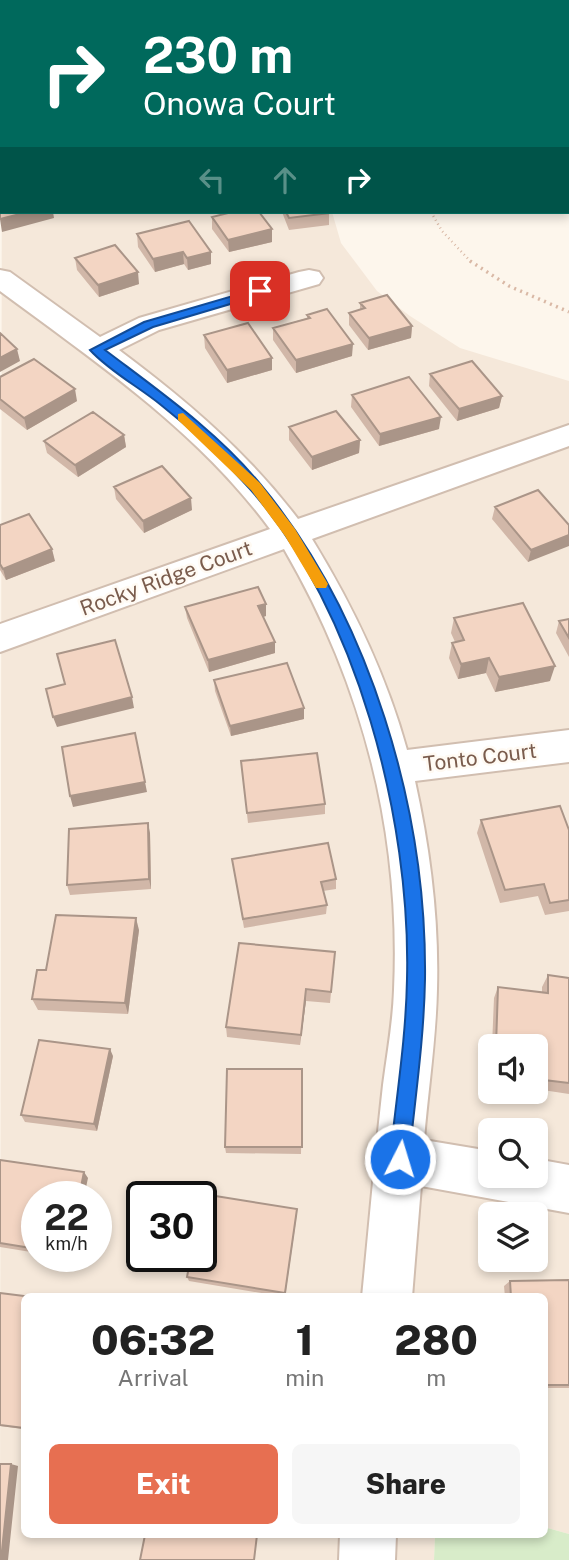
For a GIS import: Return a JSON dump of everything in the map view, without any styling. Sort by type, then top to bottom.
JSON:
[{"type":"street","points":[[96,350],[161,320],[309,278]]},
{"type":"street","points":[[2,282],[167,403],[214,444],[256,487],[290,532],[328,596],[374,702],[405,835],[416,979],[387,1293]]},
{"type":"street","name":"Rocky Ridge Court","points":[[0,638],[290,532],[569,435]]},
{"type":"street","name":"Tonto Court","points":[[391,768],[569,746]]},
{"type":"street","points":[[400,1159],[478,1173]]},
{"type":"street","points":[[548,1185],[569,1189]]},
{"type":"street","points":[[367,1560],[368,1538]]},
{"type":"path","points":[[432,214],[439,228],[456,249],[489,273],[539,302],[569,312]]},
{"type":"shaded area","points":[[2,214],[333,214],[341,243],[377,291],[410,316],[460,348],[569,381],[569,1534],[548,1528],[548,1293],[21,1293],[21,1538],[435,1538],[434,1560],[0,1560]]},
{"type":"green space","points":[[548,1528],[569,1534],[569,1560],[434,1560],[435,1538],[548,1538]]},
{"type":"building","points":[[0,214],[20,214],[0,219]]},
{"type":"building","points":[[224,214],[261,214],[272,229],[228,240],[212,217]]},
{"type":"building","points":[[287,214],[322,214],[289,218]]},
{"type":"building","points":[[189,221],[211,252],[187,258],[183,252],[153,259],[137,234]]},
{"type":"building","points":[[115,245],[138,272],[98,285],[75,258]]},
{"type":"building","points":[[387,295],[412,326],[369,338],[349,313],[365,308],[360,303]]},
{"type":"building","points":[[327,309],[353,344],[296,360],[273,328],[310,318],[307,315]]},
{"type":"building","points":[[248,323],[272,358],[227,370],[204,335]]},
{"type":"building","points":[[0,333],[17,349],[0,358]]},
{"type":"building","points":[[34,359],[75,389],[24,418],[0,399],[0,377]]},
{"type":"building","points":[[472,361],[502,396],[459,409],[430,374]]},
{"type":"building","points":[[409,377],[441,417],[380,434],[352,395]]},
{"type":"building","points":[[336,411],[360,440],[312,457],[289,427]]},
{"type":"building","points":[[93,412],[124,435],[75,465],[44,441]]},
{"type":"building","points":[[162,466],[191,498],[143,521],[114,487]]},
{"type":"building","points":[[538,490],[569,525],[569,535],[531,550],[495,507]]},
{"type":"building","points":[[29,514],[52,549],[3,569],[0,564],[0,525]]},
{"type":"building","points":[[258,587],[266,604],[258,606],[275,642],[208,660],[185,607]]},
{"type":"building","points":[[523,603],[555,666],[499,677],[489,658],[461,664],[452,643],[464,640],[454,618]]},
{"type":"building","points":[[569,619],[569,638],[559,621]]},
{"type":"building","points":[[115,640],[132,697],[53,717],[46,689],[65,684],[57,654]]},
{"type":"building","points":[[287,663],[304,708],[230,726],[214,680]]},
{"type":"building","points":[[135,733],[145,782],[70,796],[62,747]]},
{"type":"building","points":[[317,753],[325,804],[247,813],[241,761]]},
{"type":"building","points":[[560,806],[569,830],[569,900],[550,903],[544,884],[505,890],[481,820]]},
{"type":"building","points":[[148,823],[149,879],[67,885],[69,829]]},
{"type":"building","points":[[328,843],[336,879],[321,882],[327,905],[243,919],[232,859]]},
{"type":"building","points":[[56,915],[136,918],[125,1003],[32,999],[37,970],[46,970]]},
{"type":"building","points":[[239,943],[335,952],[331,992],[306,989],[301,1035],[226,1027]]},
{"type":"building","points":[[548,975],[569,978],[569,1083],[548,1080],[548,1034],[496,1034],[498,987],[548,993]]},
{"type":"building","points":[[39,1040],[110,1049],[94,1124],[21,1115]]},
{"type":"building","points":[[227,1069],[302,1069],[302,1147],[225,1147]]},
{"type":"building","points":[[0,1160],[84,1172],[82,1181],[21,1181],[21,1246],[0,1243]]},
{"type":"building","points":[[217,1196],[297,1209],[285,1293],[187,1277],[188,1272],[217,1272]]},
{"type":"building","points":[[569,1280],[569,1385],[548,1385],[548,1293],[511,1293],[510,1281]]},
{"type":"building","points":[[0,1293],[21,1296],[21,1428],[0,1425]]},
{"type":"building","points":[[0,1464],[11,1464],[1,1560],[0,1560]]},
{"type":"building","points":[[144,1538],[257,1538],[254,1560],[140,1560]]},
{"type":"slow traffic","points":[[183,417],[256,487],[290,532],[321,584]]},
{"type":"route","points":[[260,291],[149,324],[96,350],[167,403],[214,444],[256,487],[290,532],[328,596],[374,702],[405,835],[412,900],[416,979],[400,1159]]}]
